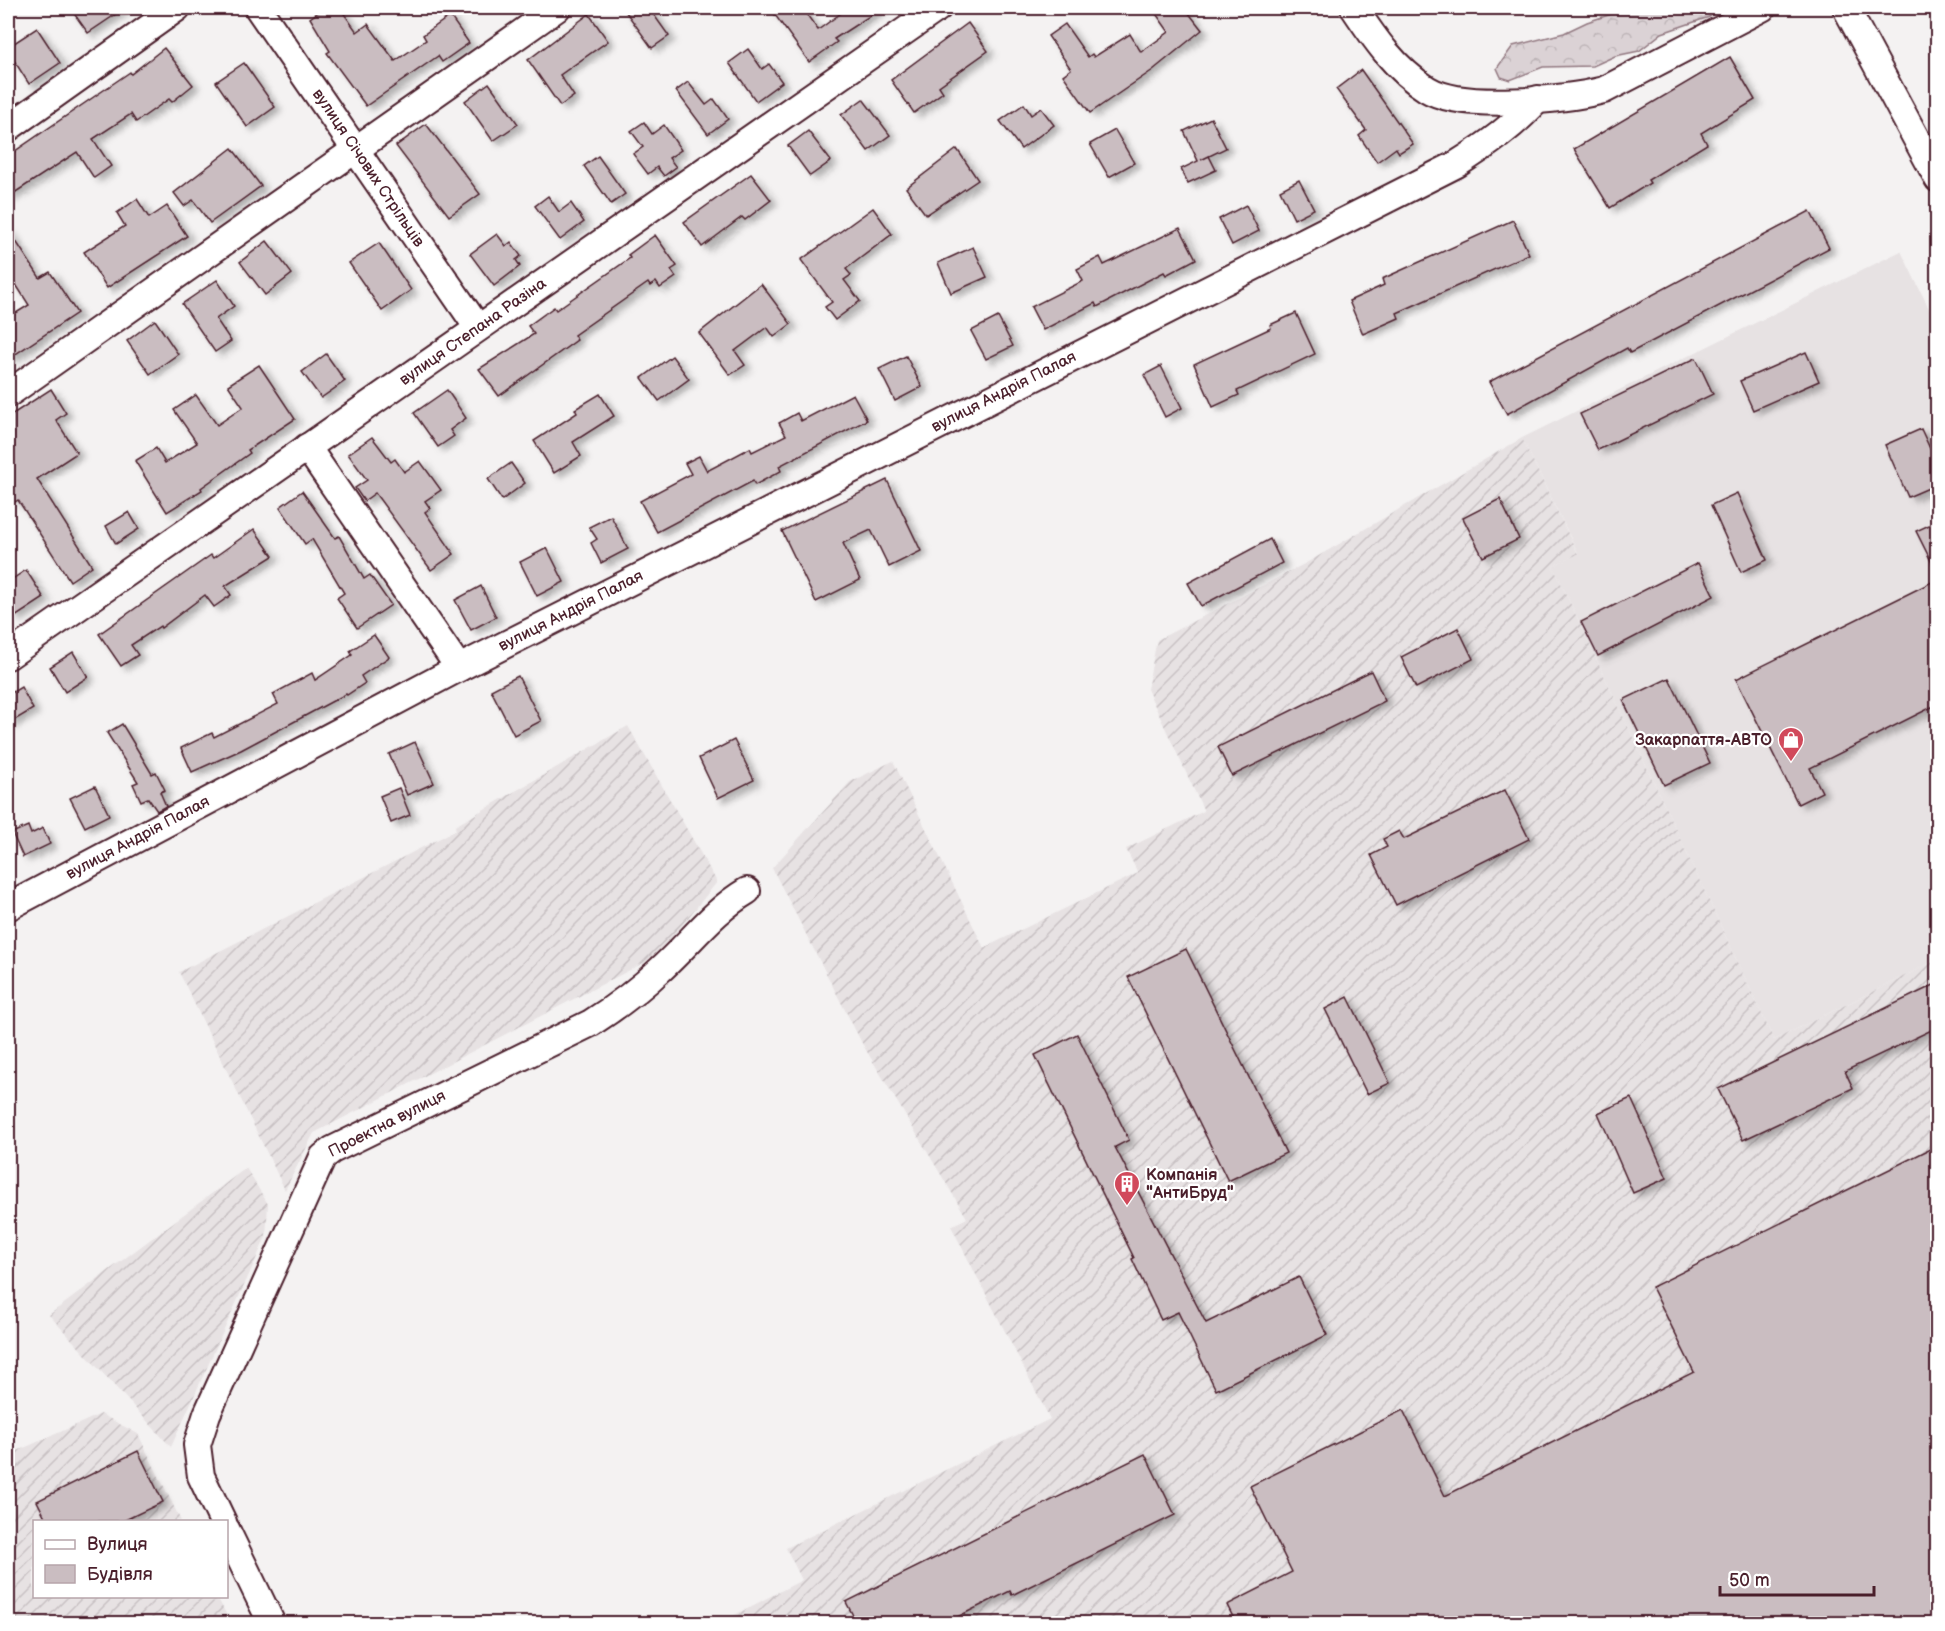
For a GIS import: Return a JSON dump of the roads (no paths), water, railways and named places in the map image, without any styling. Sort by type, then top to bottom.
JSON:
[{"type":"street","points":[[8,128],[177,8]]},
{"type":"street","name":"вулиця Січових Стрільців","points":[[258,8],[478,328]]},
{"type":"street","points":[[8,394],[558,8]]},
{"type":"street","name":"вулиця Степана Разіна","points":[[8,656],[938,8]]},
{"type":"street","points":[[1354,8],[1394,61],[1430,90],[1469,99],[1538,99],[1580,96],[1605,90],[1762,8]]},
{"type":"street","points":[[1846,8],[1938,179]]},
{"type":"street","name":"вулиця Андрія Палая","points":[[8,907],[459,668],[1457,164],[1495,140],[1520,119],[1538,99]]},
{"type":"street","points":[[307,447],[459,668]]},
{"type":"street","name":"Проектна вулиця","points":[[223,1520],[201,1476],[197,1445],[207,1414],[323,1157],[332,1150],[591,1023],[617,1006],[661,969],[728,902],[747,891]]},
{"type":"street","points":[[228,1533],[272,1623]]},
{"type":"place","name":"Закарпаття-АВТО","points":[[1791,763]]},
{"type":"place","name":"Компанія \"АнтиБруд\"","points":[[1127,1207]]}]
